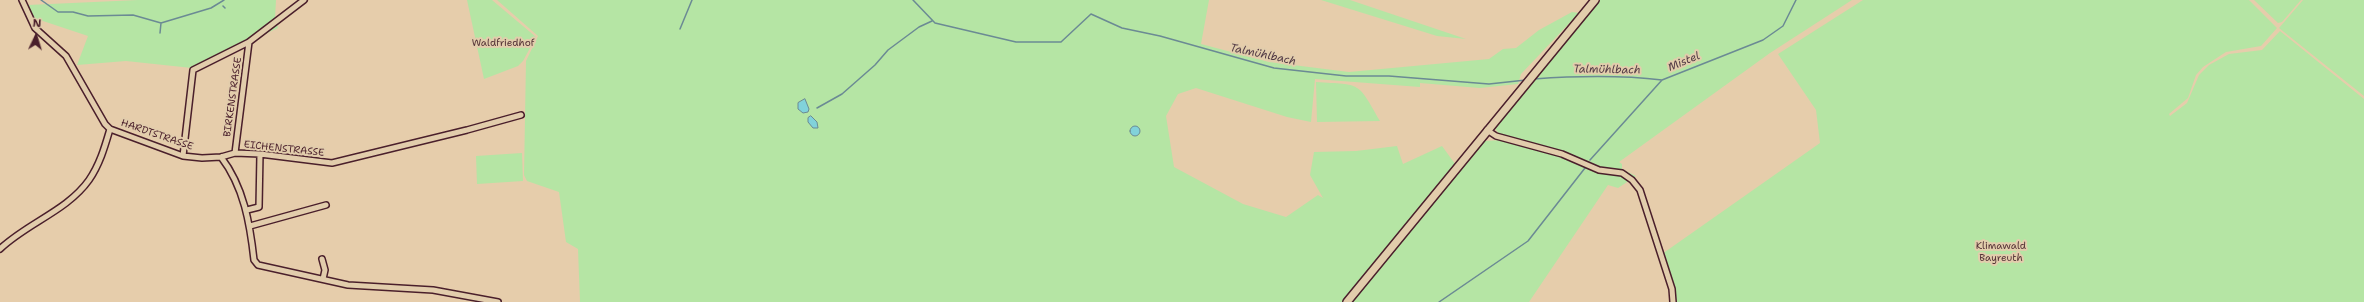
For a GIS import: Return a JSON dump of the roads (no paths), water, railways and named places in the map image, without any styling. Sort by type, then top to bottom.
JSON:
[{"type":"main road","points":[[1347,302],[1595,0]]},
{"type":"street","points":[[0,250],[9,241],[63,205],[79,192],[97,167],[110,128],[105,124],[93,106],[66,56],[35,28],[22,0]]},
{"type":"street","points":[[183,156],[193,70],[249,42],[304,0]]},
{"type":"street","name":"BIRKENSTRASSE","points":[[234,153],[249,42]]},
{"type":"street","name":"EICHENSTRASSE","points":[[234,153],[260,154],[332,163],[468,130],[521,115]]},
{"type":"street","name":"HARDTSTRASSE","points":[[110,128],[183,156],[202,158],[221,157],[234,153]]},
{"type":"street","points":[[1487,130],[1496,136],[1562,154],[1599,170],[1622,173],[1632,180],[1640,190],[1672,289],[1673,302]]},
{"type":"street","points":[[247,210],[259,206],[260,154]]},
{"type":"street","points":[[221,157],[231,170],[247,210],[254,260],[258,265],[348,284],[433,290],[498,302]]},
{"type":"street","points":[[250,226],[326,205]]},
{"type":"street","points":[[322,259],[325,270],[323,279]]},
{"type":"water","points":[[805,99],[809,109],[808,112],[803,113],[798,109],[798,103]]},
{"type":"water","points":[[811,116],[817,122],[818,128],[813,128],[808,122],[808,118]]},
{"type":"water","points":[[1133,126],[1137,126],[1139,127],[1139,135],[1133,136],[1130,133],[1130,129]]},
{"type":"waterway","points":[[41,0],[58,12],[73,12],[88,16],[133,15],[161,23],[211,8],[224,0]]},
{"type":"waterway","points":[[680,29],[692,0]]},
{"type":"waterway","name":"Talmühlbach","points":[[913,0],[935,23],[1016,42],[1061,42],[1091,14],[1122,28],[1160,36],[1274,68],[1346,76],[1389,76],[1489,84],[1526,80]]},
{"type":"waterway","name":"Mistel","points":[[1590,160],[1662,80],[1763,40],[1783,26],[1796,0]]},
{"type":"waterway","points":[[817,108],[842,94],[875,65],[888,50],[919,27],[932,21]]},
{"type":"waterway","points":[[160,33],[161,23]]},
{"type":"waterway","name":"Talmühlbach","points":[[1534,79],[1598,76],[1662,80]]},
{"type":"waterway","name":"Mistel","points":[[1439,302],[1528,241],[1585,168]]},
{"type":"park label","name":"Waldfriedhof","points":[[503,43]]},
{"type":"park label","name":"Klimawald Bayreuth","points":[[2001,252]]}]
